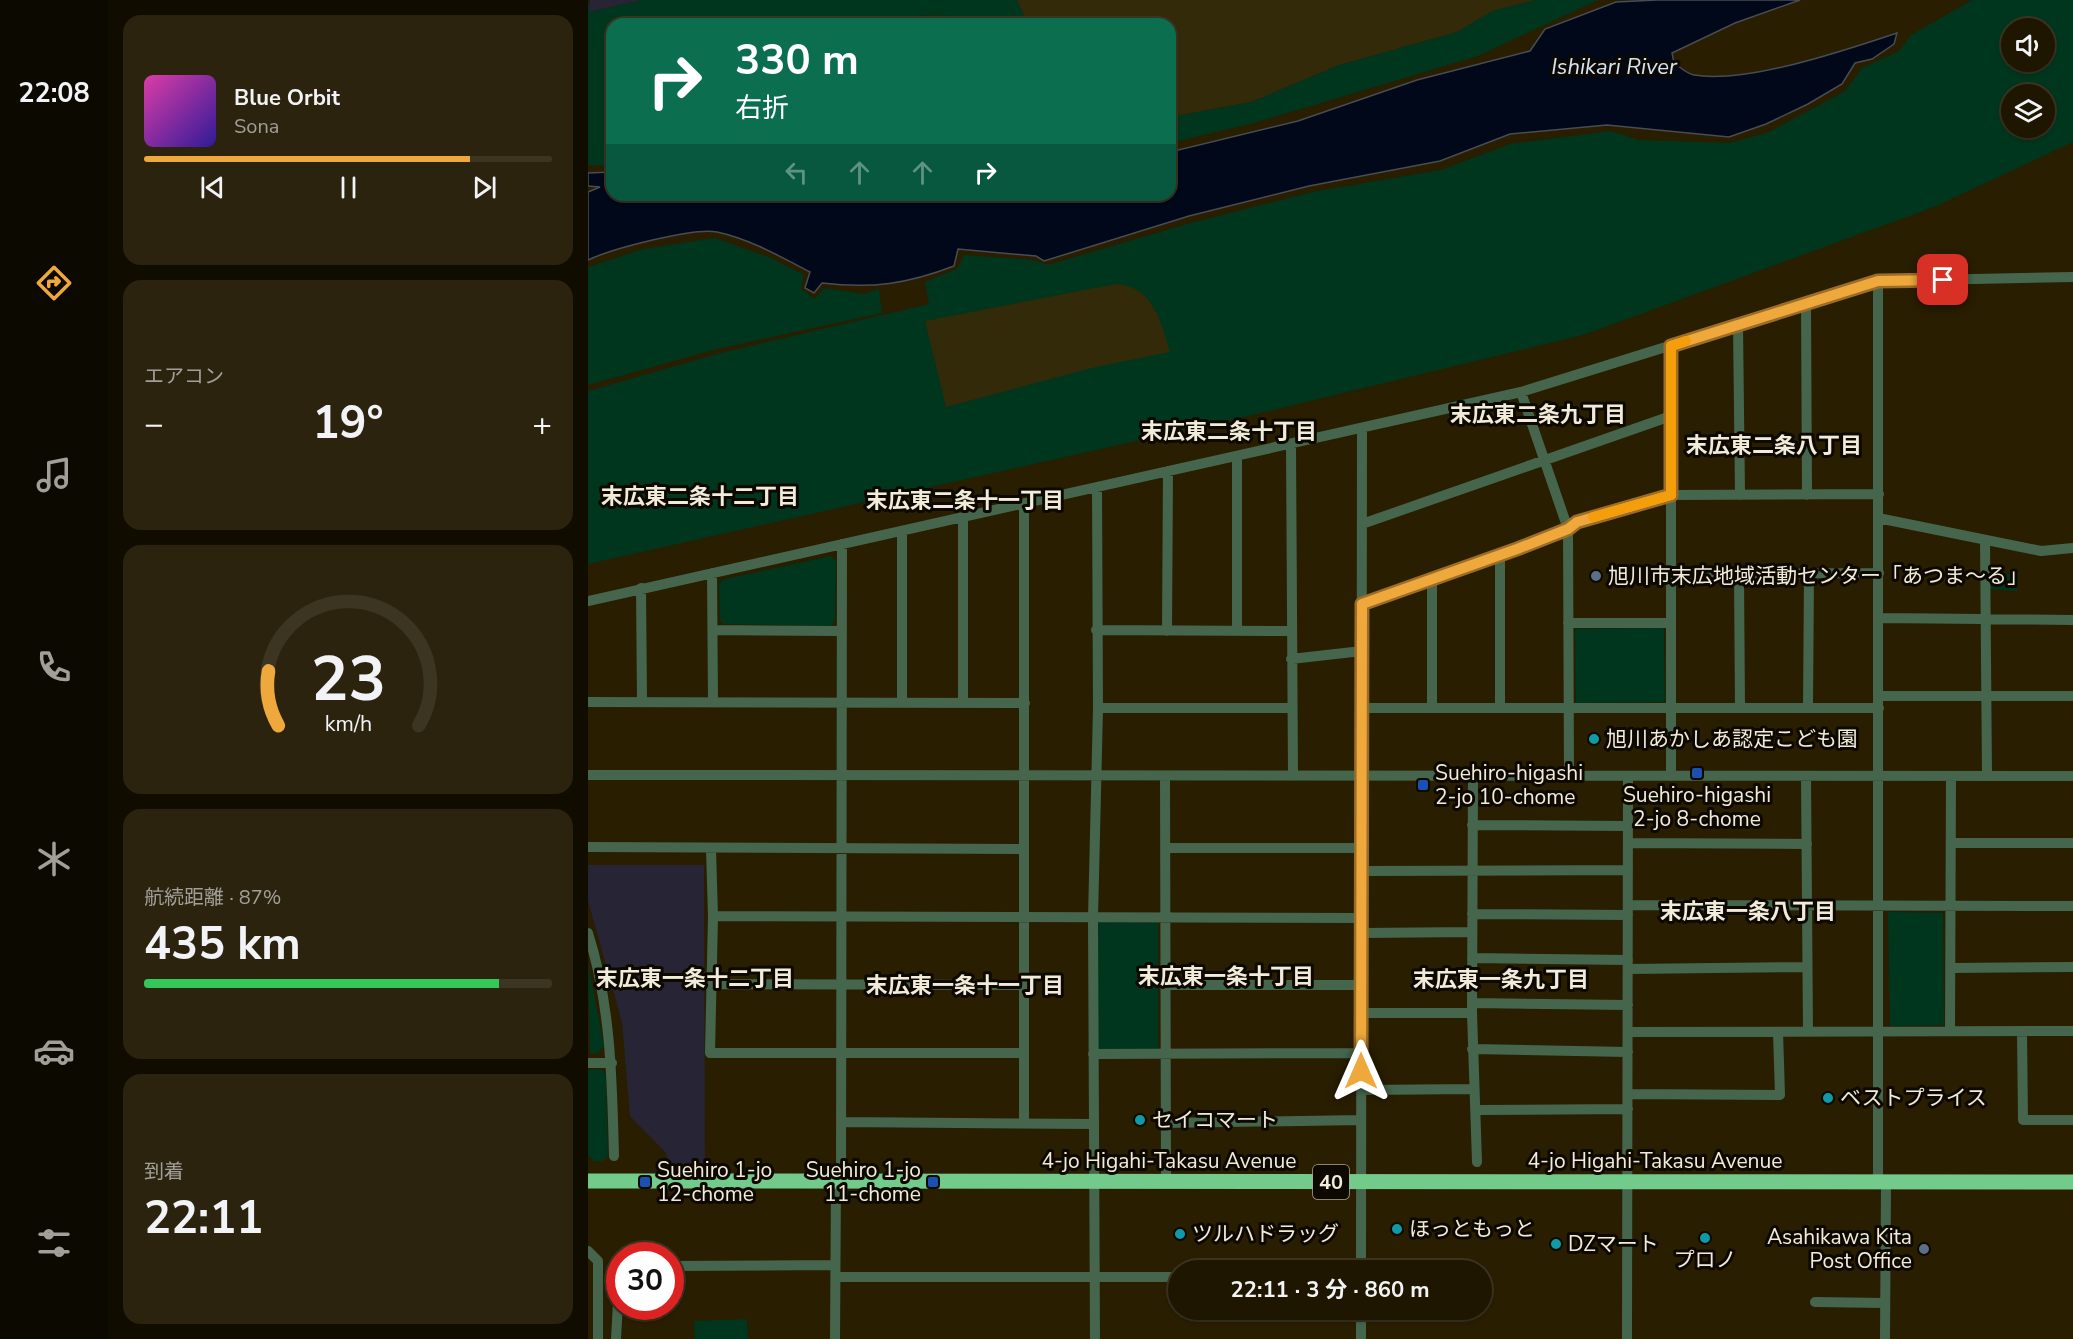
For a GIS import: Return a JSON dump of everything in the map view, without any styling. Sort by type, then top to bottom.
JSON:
[{"type":"highway","name":"4-jo Higahi-Takasu Avenue","points":[[588,1181],[1882,1184],[2073,1182]]},
{"type":"street","points":[[588,601],[1521,392],[1878,281],[2073,277]]},
{"type":"street","points":[[1878,281],[1880,618],[1878,1032],[1885,1339]]},
{"type":"street","points":[[1806,304],[1807,495]]},
{"type":"street","points":[[1738,325],[1740,495]]},
{"type":"street","points":[[1671,346],[1671,776]]},
{"type":"street","points":[[1521,392],[1568,529],[1569,776]]},
{"type":"street","points":[[1362,524],[1671,416]]},
{"type":"street","points":[[1361,1260],[1362,428]]},
{"type":"street","points":[[1291,444],[1290,632],[1293,776]]},
{"type":"street","points":[[1237,456],[1237,631]]},
{"type":"street","points":[[1167,631],[1168,471]]},
{"type":"street","points":[[1095,1339],[1093,918],[1094,776],[1098,708],[1097,487]]},
{"type":"street","points":[[1362,604],[1500,555],[1568,529],[1577,522],[1671,495],[1879,494]]},
{"type":"street","points":[[1023,1121],[1024,504]]},
{"type":"street","points":[[963,518],[963,703]]},
{"type":"street","points":[[1878,518],[2041,551],[2073,548]]},
{"type":"street","points":[[902,531],[902,703]]},
{"type":"street","points":[[1985,540],[1987,776]]},
{"type":"street","points":[[835,1339],[835,1271],[842,1122],[843,702],[840,631],[842,543]]},
{"type":"street","points":[[1500,555],[1500,708]]},
{"type":"street","points":[[712,573],[713,702]]},
{"type":"street","points":[[1670,574],[1879,573]]},
{"type":"street","points":[[1808,707],[1809,574]]},
{"type":"street","points":[[1739,575],[1740,708]]},
{"type":"street","points":[[1432,579],[1432,708]]},
{"type":"street","points":[[641,588],[642,701]]},
{"type":"street","points":[[1880,618],[2073,620]]},
{"type":"street","points":[[1568,623],[1670,623]]},
{"type":"street","points":[[713,630],[840,631]]},
{"type":"street","points":[[1096,630],[1290,632]]},
{"type":"street","points":[[1291,659],[1362,651]]},
{"type":"street","points":[[1879,696],[2073,696]]},
{"type":"street","points":[[588,702],[1025,703]]},
{"type":"street","points":[[1098,708],[1291,708]]},
{"type":"street","points":[[1362,708],[1879,708]]},
{"type":"street","points":[[588,775],[2073,776]]},
{"type":"street","points":[[1165,776],[1164,1123],[1166,1182]]},
{"type":"street","points":[[1950,1031],[1951,776]]},
{"type":"street","points":[[1473,777],[1472,1049],[1474,1089],[1477,1093],[1477,1162]]},
{"type":"street","points":[[1627,1339],[1628,777]]},
{"type":"street","points":[[1806,777],[1808,1032]]},
{"type":"street","points":[[1472,825],[1628,826]]},
{"type":"street","points":[[1628,843],[1807,844]]},
{"type":"street","points":[[1951,843],[2073,843]]},
{"type":"street","points":[[588,847],[1024,849]]},
{"type":"street","points":[[1166,848],[1362,848]]},
{"type":"street","points":[[711,849],[713,984],[710,1053],[1024,1053]]},
{"type":"street","points":[[1362,872],[1472,869],[1628,870]]},
{"type":"street","points":[[1472,914],[1879,906],[2073,906]]},
{"type":"street","points":[[713,916],[1362,918]]},
{"type":"street","points":[[1362,933],[1473,932]]},
{"type":"street","points":[[588,933],[601,986],[612,1063],[614,1156]]},
{"type":"street","points":[[1473,958],[1628,965],[1807,967]]},
{"type":"street","points":[[1951,968],[2073,967]]},
{"type":"street","points":[[713,984],[1024,984]]},
{"type":"street","points":[[1166,985],[1362,986]]},
{"type":"street","points":[[1362,1013],[1628,1005]]},
{"type":"street","points":[[1628,1032],[2073,1032]]},
{"type":"street","points":[[1628,1094],[1780,1095],[1778,1032]]},
{"type":"street","points":[[2022,1032],[2024,1120],[2073,1120]]},
{"type":"street","points":[[1472,1049],[1628,1052]]},
{"type":"street","points":[[1093,1054],[1362,1053]]},
{"type":"street","points":[[588,1063],[612,1063]]},
{"type":"street","points":[[1361,1090],[1474,1089]]},
{"type":"street","points":[[1477,1110],[1628,1109]]},
{"type":"street","points":[[1164,1123],[1361,1120]]},
{"type":"street","points":[[842,1122],[1023,1121],[1093,1124]]},
{"type":"street","points":[[588,1251],[598,1261],[598,1339]]},
{"type":"street","points":[[684,1266],[1168,1277]]},
{"type":"street","points":[[1815,1302],[1885,1303]]},
{"type":"street","points":[[616,1339],[617,1320]]},
{"type":"street","points":[[1361,1320],[1361,1339]]},
{"type":"shaded area","points":[[590,0],[642,0],[589,12]]},
{"type":"shaded area","points":[[588,865],[704,865],[705,1165],[668,1165],[666,1153],[630,1116],[622,1022],[588,901]]},
{"type":"green space","points":[[588,0],[590,12],[642,0],[1017,0],[1025,18],[917,18],[951,10],[913,18],[606,18],[606,166],[588,165]]},
{"type":"green space","points":[[1535,0],[1598,0],[1478,56],[1254,123],[1176,142],[1176,116],[1251,102],[1339,65],[1457,32],[1492,11]]},
{"type":"green space","points":[[1972,0],[2073,0],[2073,142],[1934,207],[1583,335],[1248,416],[588,564],[588,391],[721,353],[929,304],[925,282],[957,269],[964,255],[1033,260],[1048,265],[1187,224],[1312,192],[1441,170],[1510,144],[1611,131],[1639,140],[1730,143],[1769,132],[1845,91],[1862,68],[1899,51],[1911,35]]},
{"type":"green space","points":[[715,238],[771,258],[804,275],[801,289],[815,299],[824,288],[864,294],[879,289],[882,313],[717,349],[588,385],[588,267],[643,249]]},
{"type":"green space","points":[[831,556],[836,561],[835,620],[831,626],[724,624],[720,620],[719,583],[725,579]]},
{"type":"green space","points":[[2018,574],[2017,591],[1986,589],[1986,575]]},
{"type":"green space","points":[[1664,628],[1665,702],[1576,703],[1575,629]]},
{"type":"green space","points":[[1888,912],[1943,913],[1944,1025],[1890,1026]]},
{"type":"green space","points":[[1097,922],[1158,923],[1158,1050],[1097,1050]]},
{"type":"green space","points":[[588,963],[604,1046],[598,1053],[590,1054]]},
{"type":"green space","points":[[601,1069],[606,1075],[608,1155],[603,1161],[594,1161],[588,1155],[588,1070]]},
{"type":"green space","points":[[747,1319],[748,1339],[695,1339],[694,1321]]},
{"type":"sand","points":[[1017,0],[1535,0],[1492,11],[1457,32],[1339,65],[1251,102],[1176,116],[1176,18],[1025,18]]},
{"type":"sand","points":[[1116,284],[1129,286],[1147,298],[1159,318],[1170,352],[1096,367],[946,407],[925,321]]},
{"type":"water","name":"Ishikari River","points":[[1800,0],[1735,23],[1672,53],[1674,63],[1694,75],[1740,75],[1768,70],[1824,56],[1897,33],[1894,44],[1872,59],[1855,63],[1842,84],[1808,104],[1766,124],[1729,137],[1607,125],[1510,134],[1440,161],[1309,186],[1189,216],[1044,261],[1036,256],[958,249],[954,266],[921,277],[873,285],[822,283],[814,293],[805,288],[810,272],[753,244],[717,232],[706,231],[652,240],[588,260],[588,192],[600,187],[588,186],[588,173],[606,172],[606,201],[1176,201],[1176,151],[1298,121],[1417,80],[1530,51],[1545,29],[1616,2]]},
{"type":"slow traffic","points":[[1593,517],[1671,495],[1671,346],[1686,341]]},
{"type":"place","name":"旭川市末広地域活動センター「あつま〜る」","points":[[1596,576]]},
{"type":"place","name":"旭川あかしあ認定こども園","points":[[1594,739]]},
{"type":"place","name":"Suehiro-higashi 2-jo 8-chome","points":[[1697,773]]},
{"type":"place","name":"Suehiro-higashi 2-jo 10-chome","points":[[1423,785]]},
{"type":"place","name":"ベストプライス","points":[[1828,1098]]},
{"type":"place","name":"セイコマート","points":[[1140,1120]]},
{"type":"place","name":"Suehiro 1-jo 12-chome","points":[[645,1182]]},
{"type":"place","name":"Suehiro 1-jo 11-chome","points":[[933,1182]]},
{"type":"place","name":"ほっともっと","points":[[1397,1229]]},
{"type":"place","name":"ツルハドラッグ","points":[[1180,1234]]},
{"type":"place","name":"プロノ","points":[[1705,1238]]},
{"type":"place","name":"DZマート","points":[[1556,1244]]},
{"type":"place","name":"Asahikawa Kita Post Office","points":[[1924,1249]]},
{"type":"district","name":"末広東二条九丁目","points":[[1538,415]]},
{"type":"district","name":"末広東二条十丁目","points":[[1229,432]]},
{"type":"district","name":"末広東二条八丁目","points":[[1774,446]]},
{"type":"district","name":"末広東二条十二丁目","points":[[700,497]]},
{"type":"district","name":"末広東二条十一丁目","points":[[965,501]]},
{"type":"district","name":"末広東一条八丁目","points":[[1748,912]]},
{"type":"district","name":"末広東一条十丁目","points":[[1226,977]]},
{"type":"district","name":"末広東一条十二丁目","points":[[695,979]]},
{"type":"district","name":"末広東一条九丁目","points":[[1501,980]]},
{"type":"district","name":"末広東一条十一丁目","points":[[965,986]]},
{"type":"route","points":[[1361,1071],[1362,604],[1517,549],[1568,529],[1577,522],[1671,495],[1671,346],[1878,281],[1943,280]]}]
